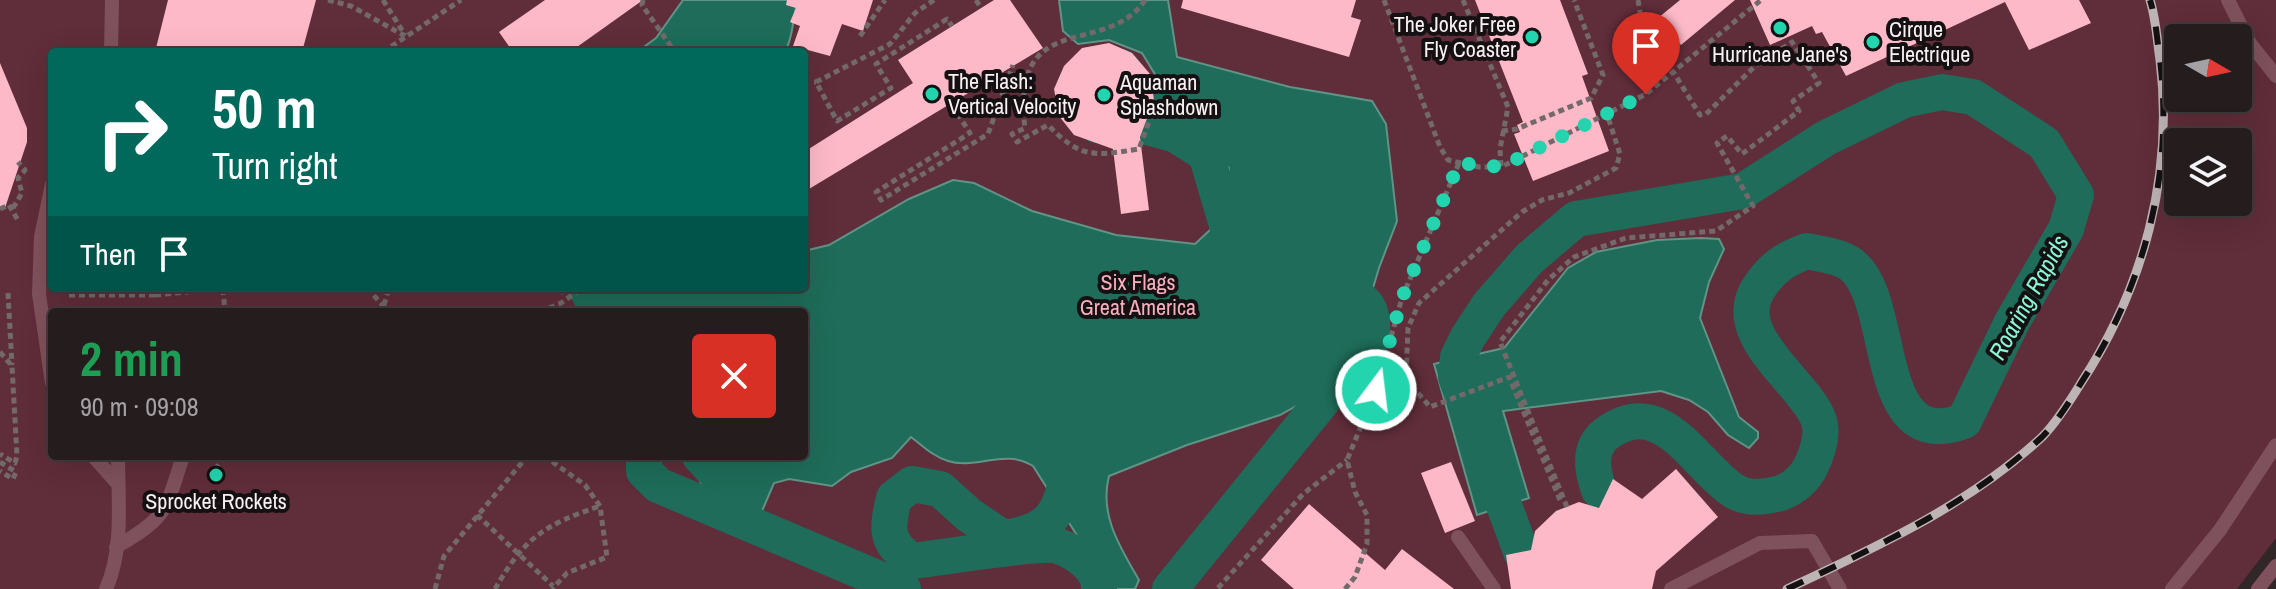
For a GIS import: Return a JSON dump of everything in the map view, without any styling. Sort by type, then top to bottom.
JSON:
[{"type":"lane","points":[[111,48],[112,0]]},
{"type":"lane","points":[[2228,0],[2249,42],[2276,76]]},
{"type":"lane","points":[[48,203],[41,237],[39,294],[48,356]]},
{"type":"lane","points":[[2172,589],[2220,530],[2276,445]]},
{"type":"lane","points":[[97,460],[118,484]]},
{"type":"lane","points":[[106,589],[116,547],[118,460]]},
{"type":"lane","points":[[116,547],[153,525],[168,500],[182,460]]},
{"type":"lane","points":[[1458,537],[1494,589]]},
{"type":"lane","points":[[1671,589],[1760,543],[1812,541],[1840,589]]},
{"type":"lane","points":[[2258,589],[2276,566]]},
{"type":"path","points":[[328,0],[351,6],[405,36]]},
{"type":"path","points":[[383,0],[405,36]]},
{"type":"path","points":[[388,48],[461,0]]},
{"type":"path","points":[[643,0],[642,5],[672,48]]},
{"type":"path","points":[[860,36],[885,0]]},
{"type":"path","points":[[808,82],[816,82],[890,44],[915,13],[934,0]]},
{"type":"path","points":[[976,0],[981,8]]},
{"type":"path","points":[[1145,0],[1134,17],[1070,38],[1038,54],[1021,92],[1025,128],[1012,134],[1017,142],[1048,125],[1069,146],[1094,156],[1139,149],[1151,116],[1148,115]]},
{"type":"path","points":[[1384,0],[1440,147],[1448,160],[1501,167],[1646,94],[1761,0]]},
{"type":"path","points":[[1463,0],[1508,107],[1502,131],[1501,167]]},
{"type":"path","points":[[1502,131],[1517,129],[1591,98],[1603,75],[1574,0]]},
{"type":"path","points":[[1638,0],[1649,68],[1646,94]]},
{"type":"path","points":[[816,82],[837,121],[891,88],[876,64],[947,19],[952,26]]},
{"type":"path","points":[[1607,114],[1620,154],[1616,168],[1569,193],[1542,200],[1522,212],[1419,303],[1408,328],[1406,379],[1430,407],[1509,377],[1565,508],[1500,342],[1548,280],[1574,257],[1626,238],[1716,231],[1753,206],[1717,143],[1727,136],[1742,154],[1799,111],[1793,101],[1819,83],[1792,42],[1756,65],[1706,114],[1700,115],[1674,73]]},
{"type":"path","points":[[952,105],[970,133],[876,192],[881,200],[988,134],[1013,65]]},
{"type":"path","points":[[13,208],[22,193],[18,178],[25,170],[18,162]]},
{"type":"path","points":[[1218,589],[1303,494],[1347,460],[1376,390],[1402,298],[1459,163]]},
{"type":"path","points":[[69,295],[190,292]]},
{"type":"path","points":[[371,292],[384,306]]},
{"type":"path","points":[[384,306],[388,292]]},
{"type":"path","points":[[549,308],[576,292]]},
{"type":"path","points":[[0,454],[15,463],[8,293]]},
{"type":"path","points":[[0,352],[12,366]]},
{"type":"path","points":[[210,478],[221,460]]},
{"type":"path","points":[[435,589],[444,556],[524,460]]},
{"type":"path","points":[[477,515],[553,588],[567,573],[607,557],[600,506],[585,485],[550,460]]},
{"type":"path","points":[[1345,589],[1355,577],[1367,544],[1367,515],[1355,492],[1347,460]]},
{"type":"path","points":[[0,462],[16,472],[13,479],[0,471]]},
{"type":"path","points":[[495,589],[517,552],[556,521],[600,506]]},
{"type":"green space","name":"Six Flags Great America","points":[[0,0],[2276,0],[2276,538],[2237,589],[0,589]]},
{"type":"shaded area","points":[[683,0],[798,0],[787,48],[642,48],[656,38]]},
{"type":"shaded area","points":[[1059,0],[1168,0],[1177,57],[1290,87],[1372,101],[1386,124],[1397,221],[1379,268],[1346,378],[1280,415],[1187,445],[1109,476],[1109,517],[1139,580],[1135,589],[1111,589],[1033,466],[1012,459],[969,463],[948,461],[911,437],[892,458],[851,472],[832,486],[789,479],[774,483],[750,539],[714,521],[695,467],[731,468],[734,460],[808,460],[808,308],[612,308],[606,292],[808,292],[808,250],[829,245],[909,199],[953,180],[974,183],[1032,211],[1116,235],[1195,244],[1225,216],[1229,168],[1191,133],[1142,53],[1109,40],[1078,44],[1063,31]]},
{"type":"shaded area","points":[[1719,239],[1724,249],[1709,282],[1700,318],[1739,417],[1758,432],[1758,438],[1749,448],[1728,435],[1708,412],[1689,400],[1661,391],[1503,411],[1529,498],[1477,515],[1434,364],[1504,348],[1568,268],[1596,252],[1657,240]]},
{"type":"building","points":[[168,0],[316,0],[303,48],[156,48]]},
{"type":"building","points":[[545,0],[643,0],[576,48],[510,48],[499,32]]},
{"type":"building","points":[[787,0],[873,0],[863,31],[842,24],[830,56],[793,46],[800,26],[790,22],[796,8],[786,5]]},
{"type":"building","name":"The Flash: Vertical Velocity","points":[[994,0],[1010,0],[1043,48],[808,190],[808,149],[913,83],[898,60]]},
{"type":"building","points":[[1183,0],[1356,0],[1351,17],[1361,20],[1349,57],[1181,8]]},
{"type":"building","points":[[1475,0],[1560,0],[1588,74],[1582,76],[1609,151],[1533,181],[1514,134],[1520,132],[1517,125],[1523,122]]},
{"type":"building","points":[[1680,0],[1735,0],[1681,45],[1658,18]]},
{"type":"building","name":"Cirque Electrique","points":[[1750,0],[2079,0],[2091,23],[2029,50],[2005,2],[1846,76],[1822,32],[1816,34],[1812,26],[1770,45]]},
{"type":"building","name":"Aquaman Splashdown","points":[[1109,43],[1132,53],[1150,74],[1154,100],[1140,137],[1149,210],[1121,214],[1113,149],[1074,135],[1059,116],[1054,89],[1064,66],[1082,48]]},
{"type":"building","points":[[0,63],[27,128],[27,142],[5,208],[0,207]]},
{"type":"building","points":[[1451,462],[1475,521],[1445,533],[1421,473]]},
{"type":"building","points":[[1676,469],[1718,517],[1656,571],[1652,589],[1511,589],[1506,555],[1531,550],[1535,531],[1556,511],[1579,502],[1599,508],[1613,479],[1642,499]]},
{"type":"building","points":[[1309,504],[1385,570],[1402,549],[1454,589],[1294,589],[1261,560]]},
{"type":"waterway","points":[[1121,67],[1146,98],[1221,124]]},
{"type":"waterway","name":"Roaring Rapids","points":[[1466,404],[1456,377],[1458,357],[1468,337],[1489,305],[1529,259],[1576,219],[1743,191],[1826,138],[1904,100],[1942,92],[1973,97],[2044,143],[2076,195],[2066,229],[2012,322],[1964,421],[1934,426],[1913,416],[1899,395],[1889,368],[1875,306],[1864,280],[1849,263],[1807,251],[1775,269],[1760,286],[1752,304],[1752,321],[1759,338],[1808,401],[1819,422],[1817,450],[1803,478],[1778,494],[1756,497],[1740,494],[1717,477],[1675,436],[1660,426],[1643,422],[1626,423],[1606,434],[1596,446],[1593,460],[1599,490]]},
{"type":"waterway","points":[[1097,125],[1133,123],[1176,135],[1206,154],[1229,232]]},
{"type":"waterway","points":[[1170,589],[1371,341],[1372,318],[1364,303],[1349,294],[1327,290]]},
{"type":"waterway","points":[[588,292],[597,308]]},
{"type":"waterway","points":[[1072,458],[1054,514],[1046,523],[1022,535],[1003,538],[969,515],[940,489],[912,484],[894,498],[890,534],[897,548],[913,561],[1012,548],[1058,546],[1086,562],[1096,574],[1099,589]]},
{"type":"waterway","name":"Roaring Rapids","points":[[1487,459],[1522,554]]},
{"type":"waterway","points":[[644,460],[644,471],[658,485],[903,589]]},
{"type":"waterway","points":[[704,460],[712,469],[741,478],[770,460]]},
{"type":"railway","points":[[1787,589],[1920,523],[1984,484],[2042,437],[2077,390],[2122,308],[2137,269],[2158,187],[2163,103],[2160,60],[2150,0]]},
{"type":"place","name":"Hurricane Jane's","points":[[1780,28]]},
{"type":"place","name":"The Joker Free Fly Coaster","points":[[1532,37]]},
{"type":"place","name":"Cirque Electrique","points":[[1873,42]]},
{"type":"place","name":"The Flash: Vertical Velocity","points":[[932,94]]},
{"type":"place","name":"Aquaman Splashdown","points":[[1104,95]]},
{"type":"place","name":"Sprocket Rockets","points":[[216,475]]},
{"type":"route","points":[[1376,390],[1402,298],[1459,163],[1501,167],[1646,94]]}]
